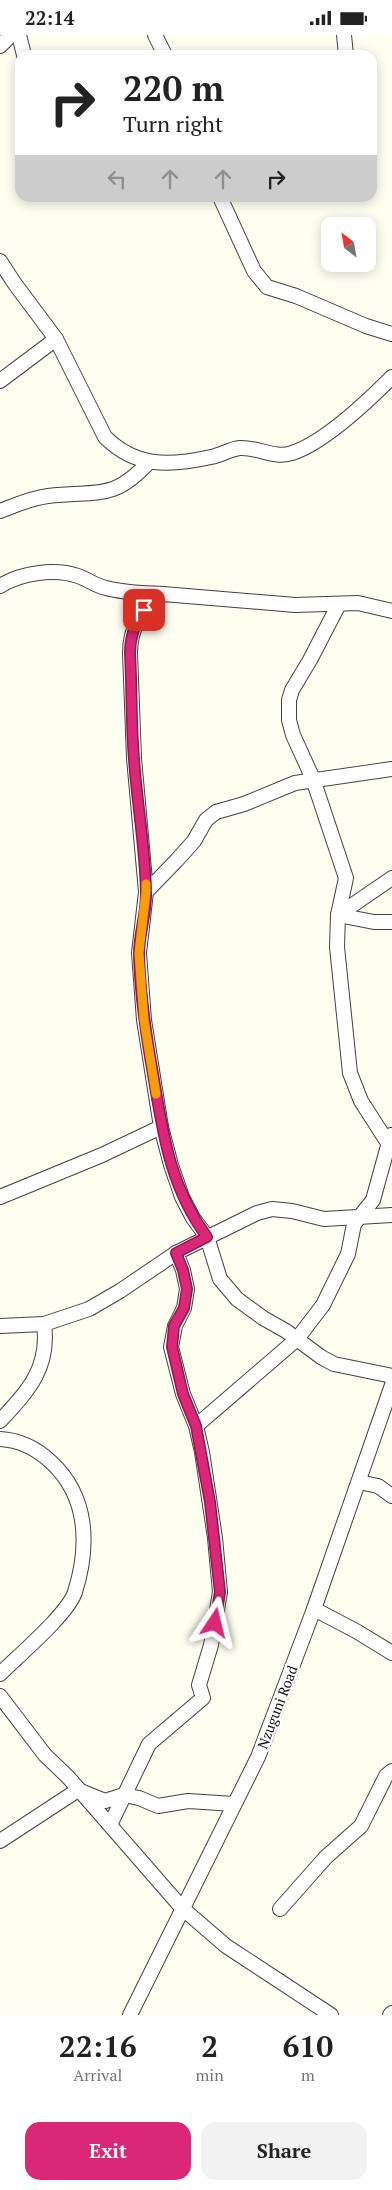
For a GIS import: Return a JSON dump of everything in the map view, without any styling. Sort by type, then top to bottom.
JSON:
[{"type":"street","points":[[0,47],[11,35]]},
{"type":"street","points":[[19,35],[23,50]]},
{"type":"street","points":[[155,35],[162,50]]},
{"type":"street","points":[[344,35],[346,50]]},
{"type":"street","points":[[222,202],[254,271],[267,287],[296,296],[366,326],[392,334]]},
{"type":"street","points":[[0,261],[56,339],[105,437],[118,449],[140,460],[164,464],[210,457],[239,448],[278,455],[292,454],[318,440],[392,377]]},
{"type":"street","points":[[0,287],[15,284]]},
{"type":"street","points":[[0,381],[56,339]]},
{"type":"street","points":[[0,511],[48,496],[88,494],[115,489],[135,477],[149,462]]},
{"type":"street","points":[[0,586],[18,576],[56,573],[77,575],[103,588],[121,591],[295,605],[358,603],[392,611]]},
{"type":"street","points":[[163,594],[144,610],[137,621],[130,646],[134,758],[146,891],[139,953],[141,987],[147,1045],[161,1127],[171,1165],[182,1197],[193,1218],[207,1237],[220,1279],[227,1290],[263,1319],[286,1331],[321,1357],[334,1364],[392,1375]]},
{"type":"street","points":[[196,1426],[297,1339],[323,1305],[348,1254],[354,1224],[374,1200],[390,1138],[361,1101],[350,1073],[337,947],[338,915],[346,878],[313,779],[291,729],[289,699],[294,685],[310,660],[339,604]]},
{"type":"street","points":[[146,891],[183,854],[212,815],[285,785],[313,779],[392,769]]},
{"type":"street","points":[[338,915],[392,878]]},
{"type":"street","points":[[338,915],[374,922],[392,922]]},
{"type":"street","points":[[0,1197],[102,1155],[161,1127]]},
{"type":"street","points":[[0,1326],[44,1324],[74,1315],[104,1301],[176,1253],[257,1213],[272,1209],[292,1211],[324,1219],[392,1215]]},
{"type":"street","points":[[110,1825],[149,1744],[204,1698],[198,1685],[211,1645],[220,1592],[210,1502],[196,1426],[183,1394],[172,1347],[174,1326],[184,1308],[187,1289],[183,1270],[176,1253]]},
{"type":"street","points":[[0,1421],[21,1398],[42,1365],[46,1342],[44,1324]]},
{"type":"street","name":"Nzuguni Road","points":[[130,2015],[258,1757],[314,1609],[392,1385]]},
{"type":"street","points":[[0,1439],[20,1442],[31,1447],[61,1472],[74,1490],[82,1512],[84,1532],[84,1557],[80,1580],[68,1604],[0,1674]]},
{"type":"street","points":[[358,1482],[378,1486],[392,1496]]},
{"type":"street","points":[[314,1609],[392,1653]]},
{"type":"street","points":[[0,1696],[45,1755],[68,1777],[182,1908],[226,1946],[331,2015]]},
{"type":"street","points":[[280,1909],[326,1857],[361,1826],[386,1776],[392,1771]]},
{"type":"street","points":[[78,1790],[105,1801],[124,1795],[148,1801],[158,1806],[188,1801],[234,1804]]},
{"type":"street","points":[[0,1841],[78,1790]]},
{"type":"slow traffic","points":[[146,884],[139,953],[147,1045],[156,1094]]},
{"type":"route","points":[[144,610],[137,621],[130,646],[134,758],[146,891],[139,953],[141,987],[147,1045],[156,1100],[171,1165],[182,1197],[193,1218],[207,1237],[176,1253],[183,1270],[187,1289],[184,1308],[174,1326],[172,1347],[183,1394],[196,1426],[210,1502],[220,1592],[215,1623]]}]
